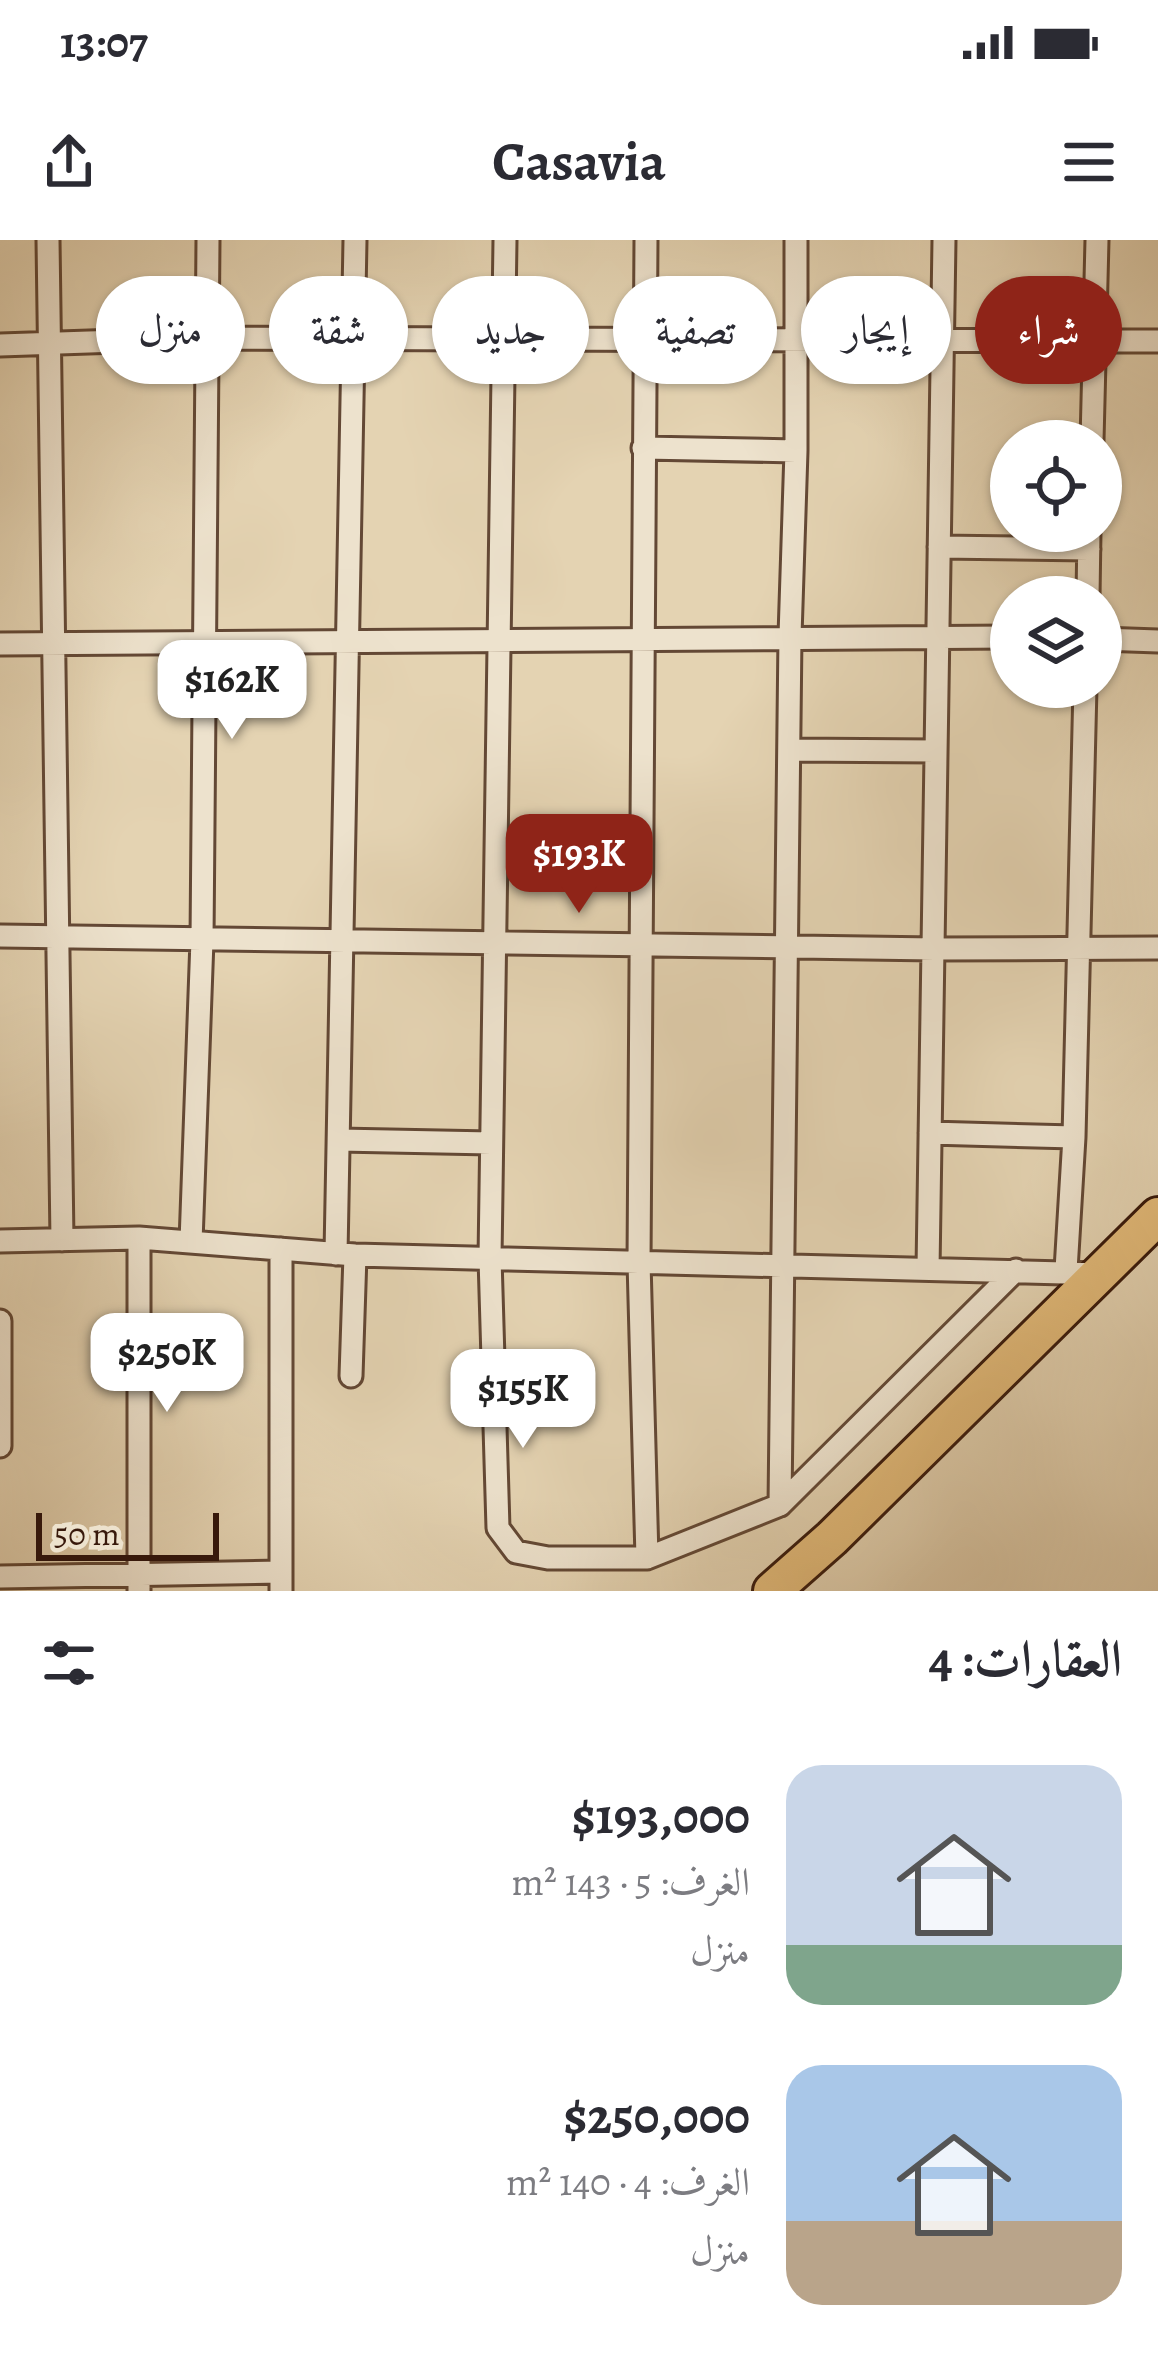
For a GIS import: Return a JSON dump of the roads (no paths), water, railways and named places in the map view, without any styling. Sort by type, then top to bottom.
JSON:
[{"type":"main road","points":[[772,1591],[832,1538],[1084,1272],[1158,1216]]},
{"type":"street","points":[[48,240],[62,1240]]},
{"type":"street","points":[[208,240],[208,276]]},
{"type":"street","points":[[355,240],[355,276]]},
{"type":"street","points":[[505,240],[505,276]]},
{"type":"street","points":[[646,240],[646,276]]},
{"type":"street","points":[[780,1505],[796,240]]},
{"type":"street","points":[[944,240],[944,276]]},
{"type":"street","points":[[1096,276],[1097,240]]},
{"type":"street","points":[[777,338],[801,338]]},
{"type":"street","points":[[1122,340],[1158,341]]},
{"type":"street","points":[[0,345],[96,342]]},
{"type":"street","points":[[191,1242],[202,940],[207,384]]},
{"type":"street","points":[[351,1376],[340,1140],[353,384]]},
{"type":"street","points":[[505,384],[490,1258],[498,1528],[506,1543],[516,1552],[548,1558],[647,1558],[780,1505],[1016,1270]]},
{"type":"street","points":[[644,384],[639,1262],[647,1558]]},
{"type":"street","points":[[928,1269],[942,384]]},
{"type":"street","points":[[1092,420],[1093,384]]},
{"type":"street","points":[[643,448],[796,451]]},
{"type":"street","points":[[939,547],[990,545]]},
{"type":"street","points":[[0,644],[990,637]]},
{"type":"street","points":[[1122,640],[1158,641]]},
{"type":"street","points":[[0,1241],[139,1238],[345,1255],[1084,1272],[1074,1137],[1084,708]]},
{"type":"street","points":[[790,751],[936,751]]},
{"type":"street","points":[[0,937],[934,950],[1158,948]]},
{"type":"street","points":[[930,1133],[1074,1137]]},
{"type":"street","points":[[340,1140],[491,1143]]},
{"type":"street","points":[[139,1238],[139,1582]]},
{"type":"street","points":[[0,1577],[281,1581],[280,1250]]},
{"type":"street","points":[[0,1322],[0,1447]]}]
